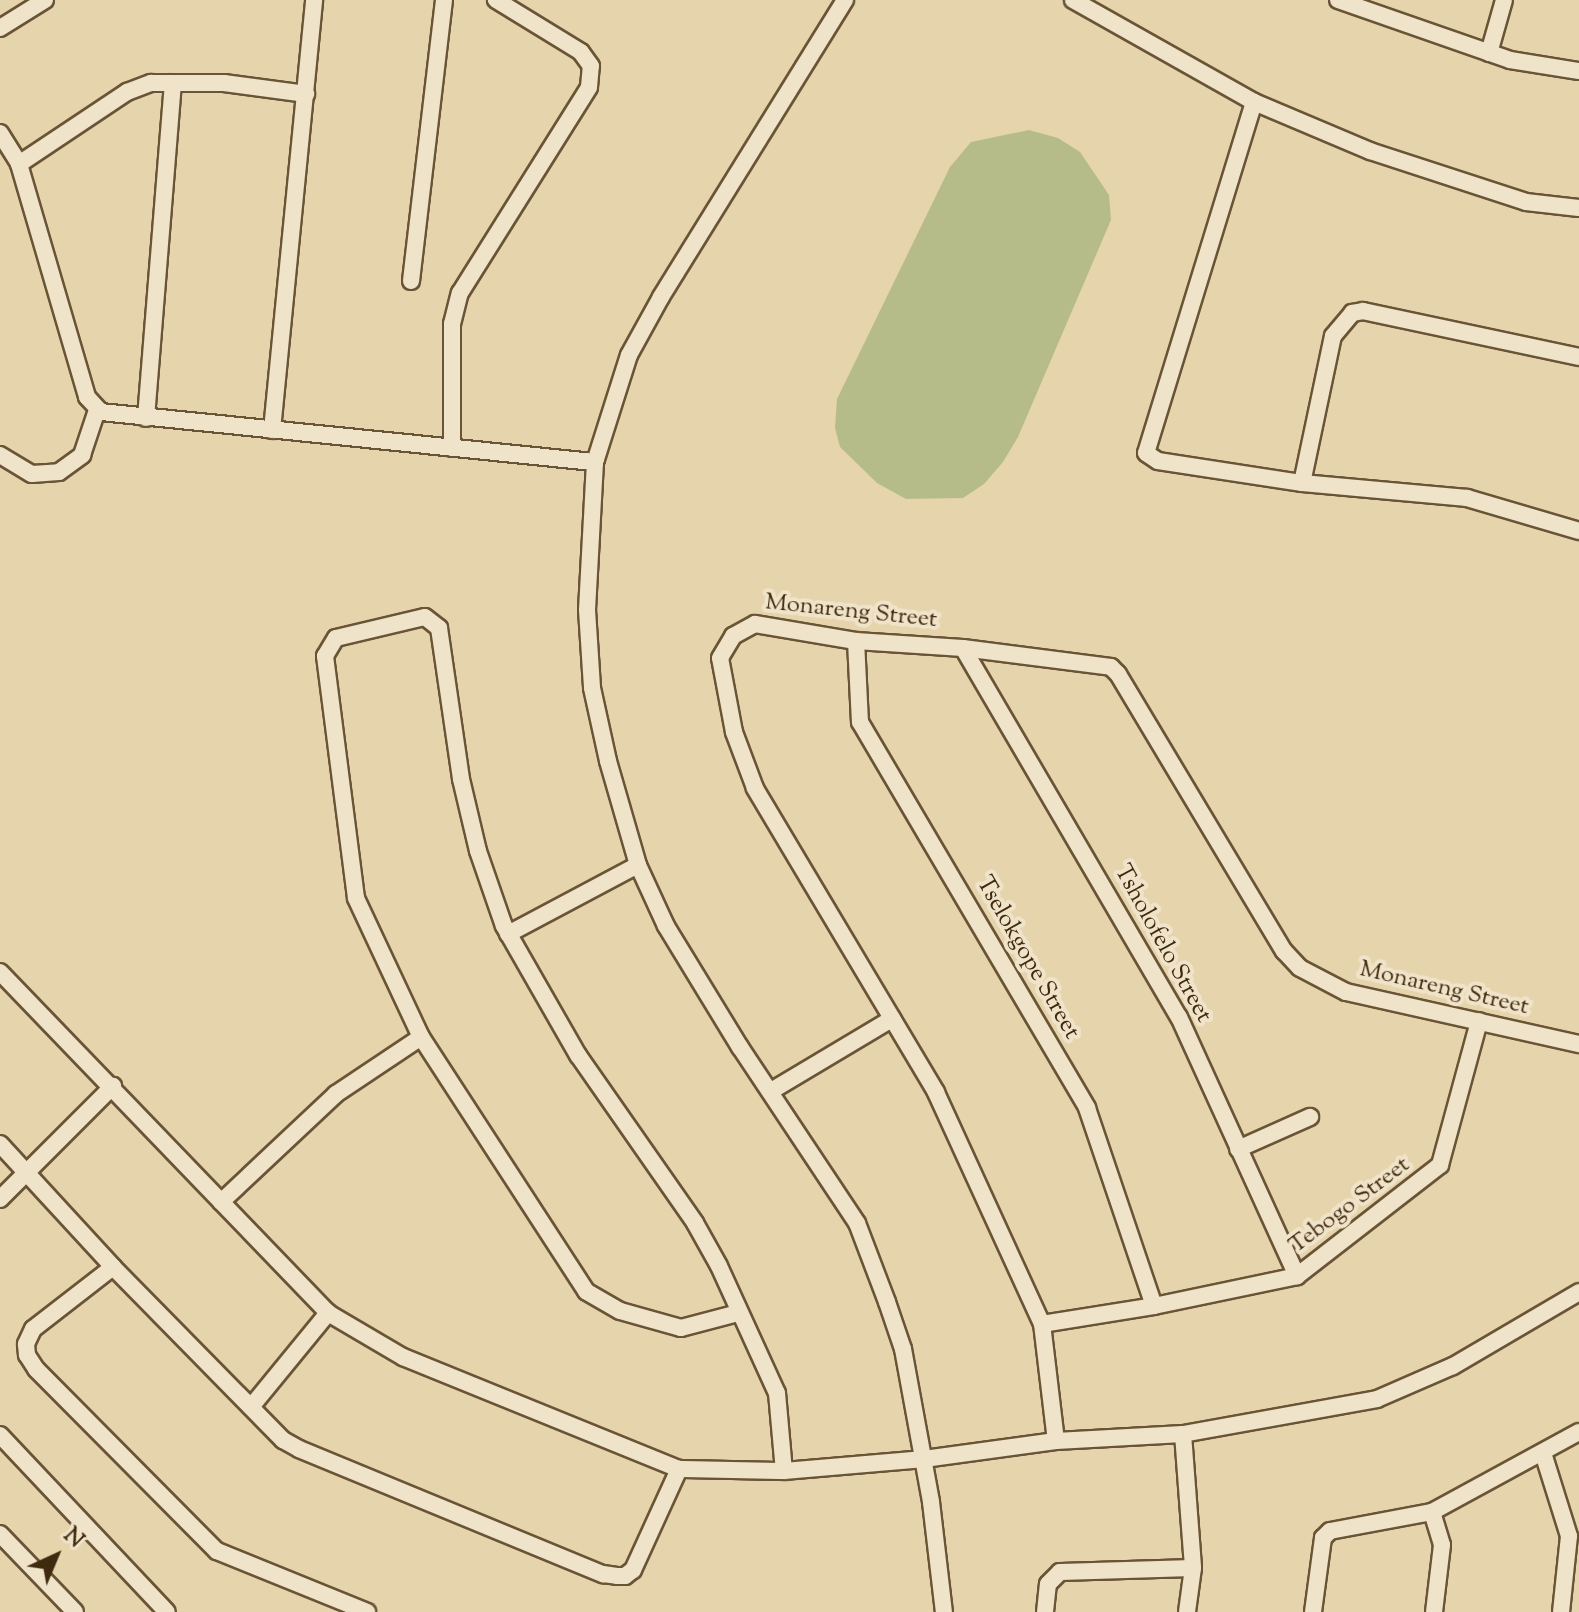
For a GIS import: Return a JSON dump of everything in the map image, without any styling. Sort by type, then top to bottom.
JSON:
[{"type":"street","points":[[0,28],[45,0]]},
{"type":"street","points":[[272,430],[314,0]]},
{"type":"street","points":[[411,281],[444,0]]},
{"type":"street","points":[[452,448],[452,324],[460,293],[589,87],[591,66],[581,52],[496,0]]},
{"type":"street","points":[[845,0],[629,355],[595,462],[587,610],[592,688],[608,761],[638,865],[666,926],[740,1047],[857,1223],[903,1349],[924,1459],[944,1612]]},
{"type":"street","points":[[1073,0],[1254,102],[1370,151],[1526,202],[1579,208]]},
{"type":"street","points":[[1489,53],[1504,0]]},
{"type":"street","points":[[1348,2],[1510,60],[1579,71]]},
{"type":"street","points":[[19,164],[127,92],[151,83],[224,83],[306,94]]},
{"type":"street","points":[[146,418],[173,83]]},
{"type":"street","points":[[1254,102],[1146,453],[1158,461],[1302,483],[1467,498],[1579,531]]},
{"type":"street","points":[[0,133],[19,164],[87,397],[97,410],[146,418],[595,462]]},
{"type":"street","points":[[1302,483],[1333,336],[1352,313],[1363,311],[1579,357]]},
{"type":"street","points":[[0,455],[32,474],[59,472],[82,455],[97,410]]},
{"type":"street","points":[[738,1313],[681,1328],[620,1311],[586,1291],[421,1037],[356,898],[325,656],[336,638],[425,617],[439,628],[461,779],[478,851],[508,934],[606,1098],[695,1223],[777,1393],[784,1471]]},
{"type":"street","name":"Monareng Street","points":[[1056,1441],[1042,1324],[936,1092],[755,788],[734,732],[720,658],[733,636],[755,624],[856,641],[963,648],[1111,667],[1290,960],[1346,992],[1579,1044]]},
{"type":"street","name":"Tselokgope Street","points":[[856,641],[860,722],[1087,1108],[1154,1306]]},
{"type":"street","name":"Tsholofelo Street","points":[[963,648],[1179,1017],[1297,1276]]},
{"type":"street","points":[[508,934],[638,865]]},
{"type":"street","points":[[0,972],[113,1086],[328,1313],[389,1351],[679,1469],[784,1471],[924,1459],[1056,1441],[1183,1434],[1385,1397],[1453,1366],[1579,1292]]},
{"type":"street","points":[[771,1091],[892,1019]]},
{"type":"street","name":"Tebogo Street","points":[[1042,1324],[1154,1306],[1297,1276],[1440,1165],[1479,1021]]},
{"type":"street","points":[[221,1202],[336,1094],[421,1037]]},
{"type":"street","points":[[0,1199],[113,1086]]},
{"type":"street","points":[[1238,1149],[1310,1117]]},
{"type":"street","points":[[0,1144],[113,1267],[283,1440],[299,1449],[611,1575],[625,1576],[633,1570],[679,1469]]},
{"type":"street","points":[[113,1267],[33,1329],[26,1344],[27,1355],[36,1369],[217,1551],[367,1612]]},
{"type":"street","points":[[251,1407],[328,1313]]},
{"type":"street","points":[[1313,1612],[1323,1538],[1327,1533],[1432,1512],[1579,1432]]},
{"type":"street","points":[[1183,1434],[1193,1568],[1187,1612]]},
{"type":"street","points":[[0,1435],[167,1612]]},
{"type":"street","points":[[1543,1453],[1568,1530],[1561,1612]]},
{"type":"street","points":[[1432,1512],[1442,1545],[1434,1612]]},
{"type":"street","points":[[0,1534],[75,1612]]},
{"type":"street","points":[[1045,1612],[1046,1588],[1060,1572],[1193,1568]]},
{"type":"green space","points":[[1029,130],[1058,138],[1080,152],[1109,195],[1111,220],[1018,437],[1003,462],[984,484],[963,498],[906,499],[877,483],[840,447],[835,428],[837,399],[950,167],[971,142]]}]
